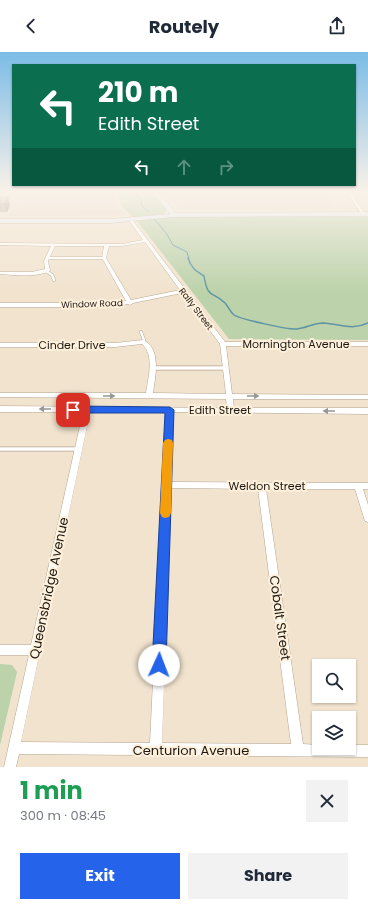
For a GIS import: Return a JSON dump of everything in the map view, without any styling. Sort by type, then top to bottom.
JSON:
[{"type":"street","name":"Rally Street","points":[[134,224],[223,344],[231,410]]},
{"type":"street","points":[[0,244],[106,245],[146,241]]},
{"type":"street","points":[[0,272],[39,273],[48,270],[46,263],[54,244]]},
{"type":"street","points":[[106,245],[104,258],[130,303]]},
{"type":"street","name":"Window Road","points":[[0,305],[107,306],[130,303],[183,291]]},
{"type":"street","points":[[143,342],[152,354],[150,396]]},
{"type":"street","name":"Cinder Drive","points":[[0,345],[115,345],[143,342]]},
{"type":"street","name":"Mornington Avenue","points":[[223,344],[368,344]]},
{"type":"street","name":"Edith Street","points":[[0,395],[368,397]]},
{"type":"street","name":"Edith Street","points":[[0,409],[368,411]]},
{"type":"street","name":"Queensbridge Avenue","points":[[10,767],[87,410]]},
{"type":"street","points":[[156,750],[170,410]]},
{"type":"street","name":"Weldon Street","points":[[167,485],[368,486]]},
{"type":"street","name":"Cobalt Street","points":[[262,486],[298,750]]},
{"type":"street","points":[[358,486],[368,518]]},
{"type":"street","points":[[0,650],[35,650]]},
{"type":"street","name":"Centurion Avenue","points":[[14,748],[368,751]]},
{"type":"lane","points":[[48,258],[104,258]]},
{"type":"lane","points":[[46,271],[52,275],[54,280]]},
{"type":"lane","points":[[141,332],[144,340],[143,342]]},
{"type":"lane","points":[[152,368],[227,368]]},
{"type":"lane","points":[[0,448],[79,449]]},
{"type":"green space","points":[[140,224],[368,224],[368,340],[229,339]]},
{"type":"green space","points":[[0,664],[12,665],[17,672],[0,745]]},
{"type":"waterway","points":[[159,224],[173,245],[187,252],[189,259]]},
{"type":"waterway","points":[[188,258],[194,269],[204,276],[209,292],[221,299],[233,314],[238,317],[292,329],[320,323],[351,327],[368,323]]},
{"type":"slow traffic","points":[[165,513],[168,443]]},
{"type":"route","points":[[73,410],[170,410],[159,665]]}]
